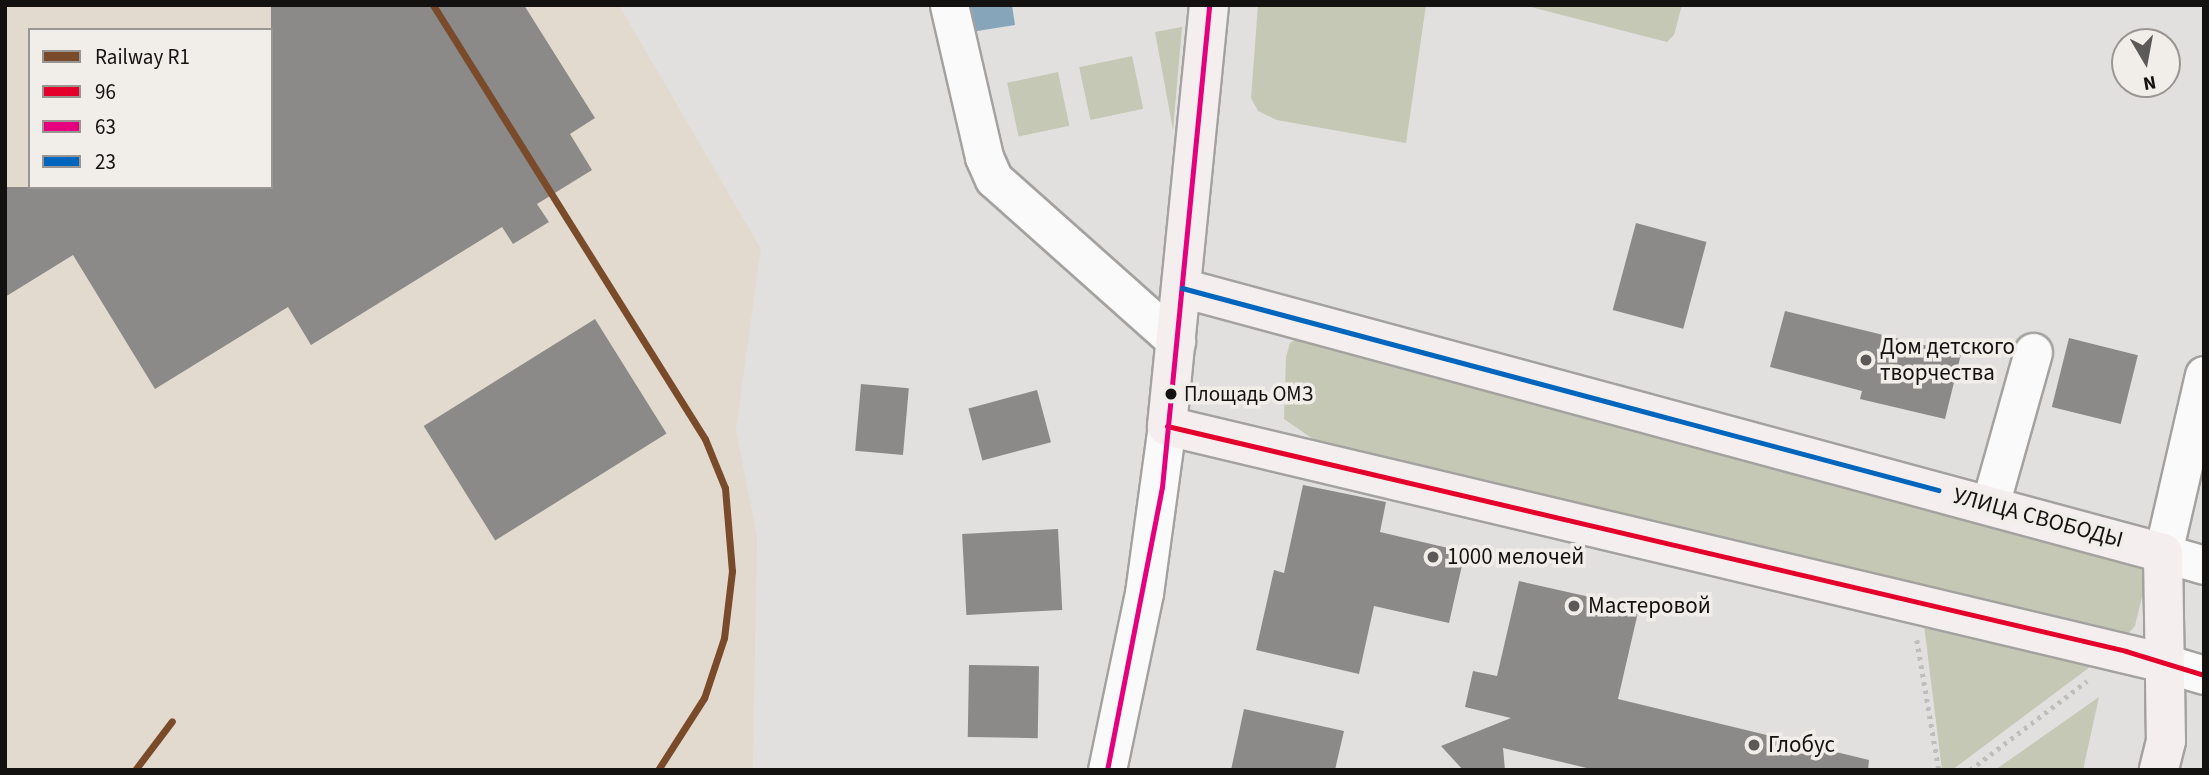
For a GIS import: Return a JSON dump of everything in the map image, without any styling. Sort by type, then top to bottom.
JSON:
[{"type":"main road","points":[[1209,5],[1167,426],[2126,651],[2164,663]]},
{"type":"main road","name":"УЛИЦА СВОБОДЫ","points":[[1182,288],[2163,553]]},
{"type":"main road","points":[[2159,770],[2166,741],[2163,553]]},
{"type":"street","points":[[949,5],[984,157],[994,179],[1176,341]]},
{"type":"street","points":[[1990,505],[2034,352]]},
{"type":"street","points":[[2163,553],[2204,375]]},
{"type":"street","points":[[1107,770],[1144,593],[1167,426]]},
{"type":"street","name":"УЛИЦА СВОБОДЫ","points":[[2163,553],[2204,565]]},
{"type":"street","points":[[2164,663],[2204,675]]},
{"type":"path","points":[[1914,626],[1939,770]]},
{"type":"path","points":[[1970,770],[2126,651]]},
{"type":"shaded area","points":[[5,5],[619,5],[761,249],[736,429],[757,537],[753,770],[5,770]]},
{"type":"green space","points":[[1258,5],[1426,5],[1406,143],[1277,120],[1258,111],[1251,98]]},
{"type":"green space","points":[[1523,5],[1682,5],[1674,35],[1667,42]]},
{"type":"green space","points":[[1182,27],[1173,130],[1155,32]]},
{"type":"green space","points":[[1132,56],[1143,109],[1090,120],[1079,67]]},
{"type":"green space","points":[[1058,72],[1069,126],[1019,137],[1007,83]]},
{"type":"green space","points":[[1300,337],[2146,557],[2148,572],[2135,626],[2126,636],[1316,441],[1284,419],[1286,357],[1290,343]]},
{"type":"green space","points":[[1923,617],[2102,658],[1952,770],[1942,770]]},
{"type":"green space","points":[[2099,697],[2083,770],[1995,770]]},
{"type":"water","points":[[966,5],[1012,5],[1015,25],[971,32]]},
{"type":"building","points":[[271,5],[524,5],[595,118],[570,134],[592,170],[537,204],[549,222],[513,244],[502,227],[311,345],[288,307],[155,389],[73,255],[5,297],[5,187],[273,189]]},
{"type":"building","points":[[1636,223],[1707,242],[1683,329],[1613,310]]},
{"type":"building","name":"Дом детского творчества","points":[[1785,311],[1961,354],[1945,419],[1860,399],[1862,391],[1770,367]]},
{"type":"building","points":[[595,319],[667,433],[495,541],[424,426]]},
{"type":"building","points":[[2069,338],[2138,355],[2121,424],[2052,407]]},
{"type":"building","points":[[861,384],[909,388],[903,455],[855,451]]},
{"type":"building","points":[[1037,390],[1051,442],[982,461],[968,408]]},
{"type":"building","points":[[1303,485],[1386,502],[1380,532],[1465,552],[1449,623],[1374,606],[1359,674],[1256,650],[1274,570],[1284,573]]},
{"type":"building","points":[[1058,529],[1062,610],[966,615],[962,534]]},
{"type":"building","points":[[1519,581],[1639,608],[1618,699],[1869,760],[1868,770],[1595,770],[1503,748],[1505,770],[1463,770],[1441,746],[1511,718],[1465,707],[1473,671],[1497,676]]},
{"type":"building","points":[[969,665],[1039,666],[1038,738],[968,737]]},
{"type":"building","points":[[1244,709],[1344,731],[1335,770],[1231,770]]},
{"type":"rail line","name":"R1","points":[[433,5],[705,439],[725,488],[732,571],[724,638],[704,698],[658,770]]},
{"type":"rail line","name":"R1","points":[[135,770],[172,721]]},
{"type":"transit line","name":"63","points":[[1107,770],[1162,487],[1209,5]]},
{"type":"transit line","name":"23","points":[[1182,288],[1938,490]]},
{"type":"transit line","name":"96","points":[[1167,426],[2126,651],[2204,675]]},
{"type":"place","name":"Дом детского творчества","points":[[1866,360]]},
{"type":"place","name":"Площадь ОМЗ","points":[[1171,394]]},
{"type":"place","name":"1000 мелочей","points":[[1433,557]]},
{"type":"place","name":"Мастеровой","points":[[1574,606]]},
{"type":"place","name":"Глобус","points":[[1754,745]]}]
